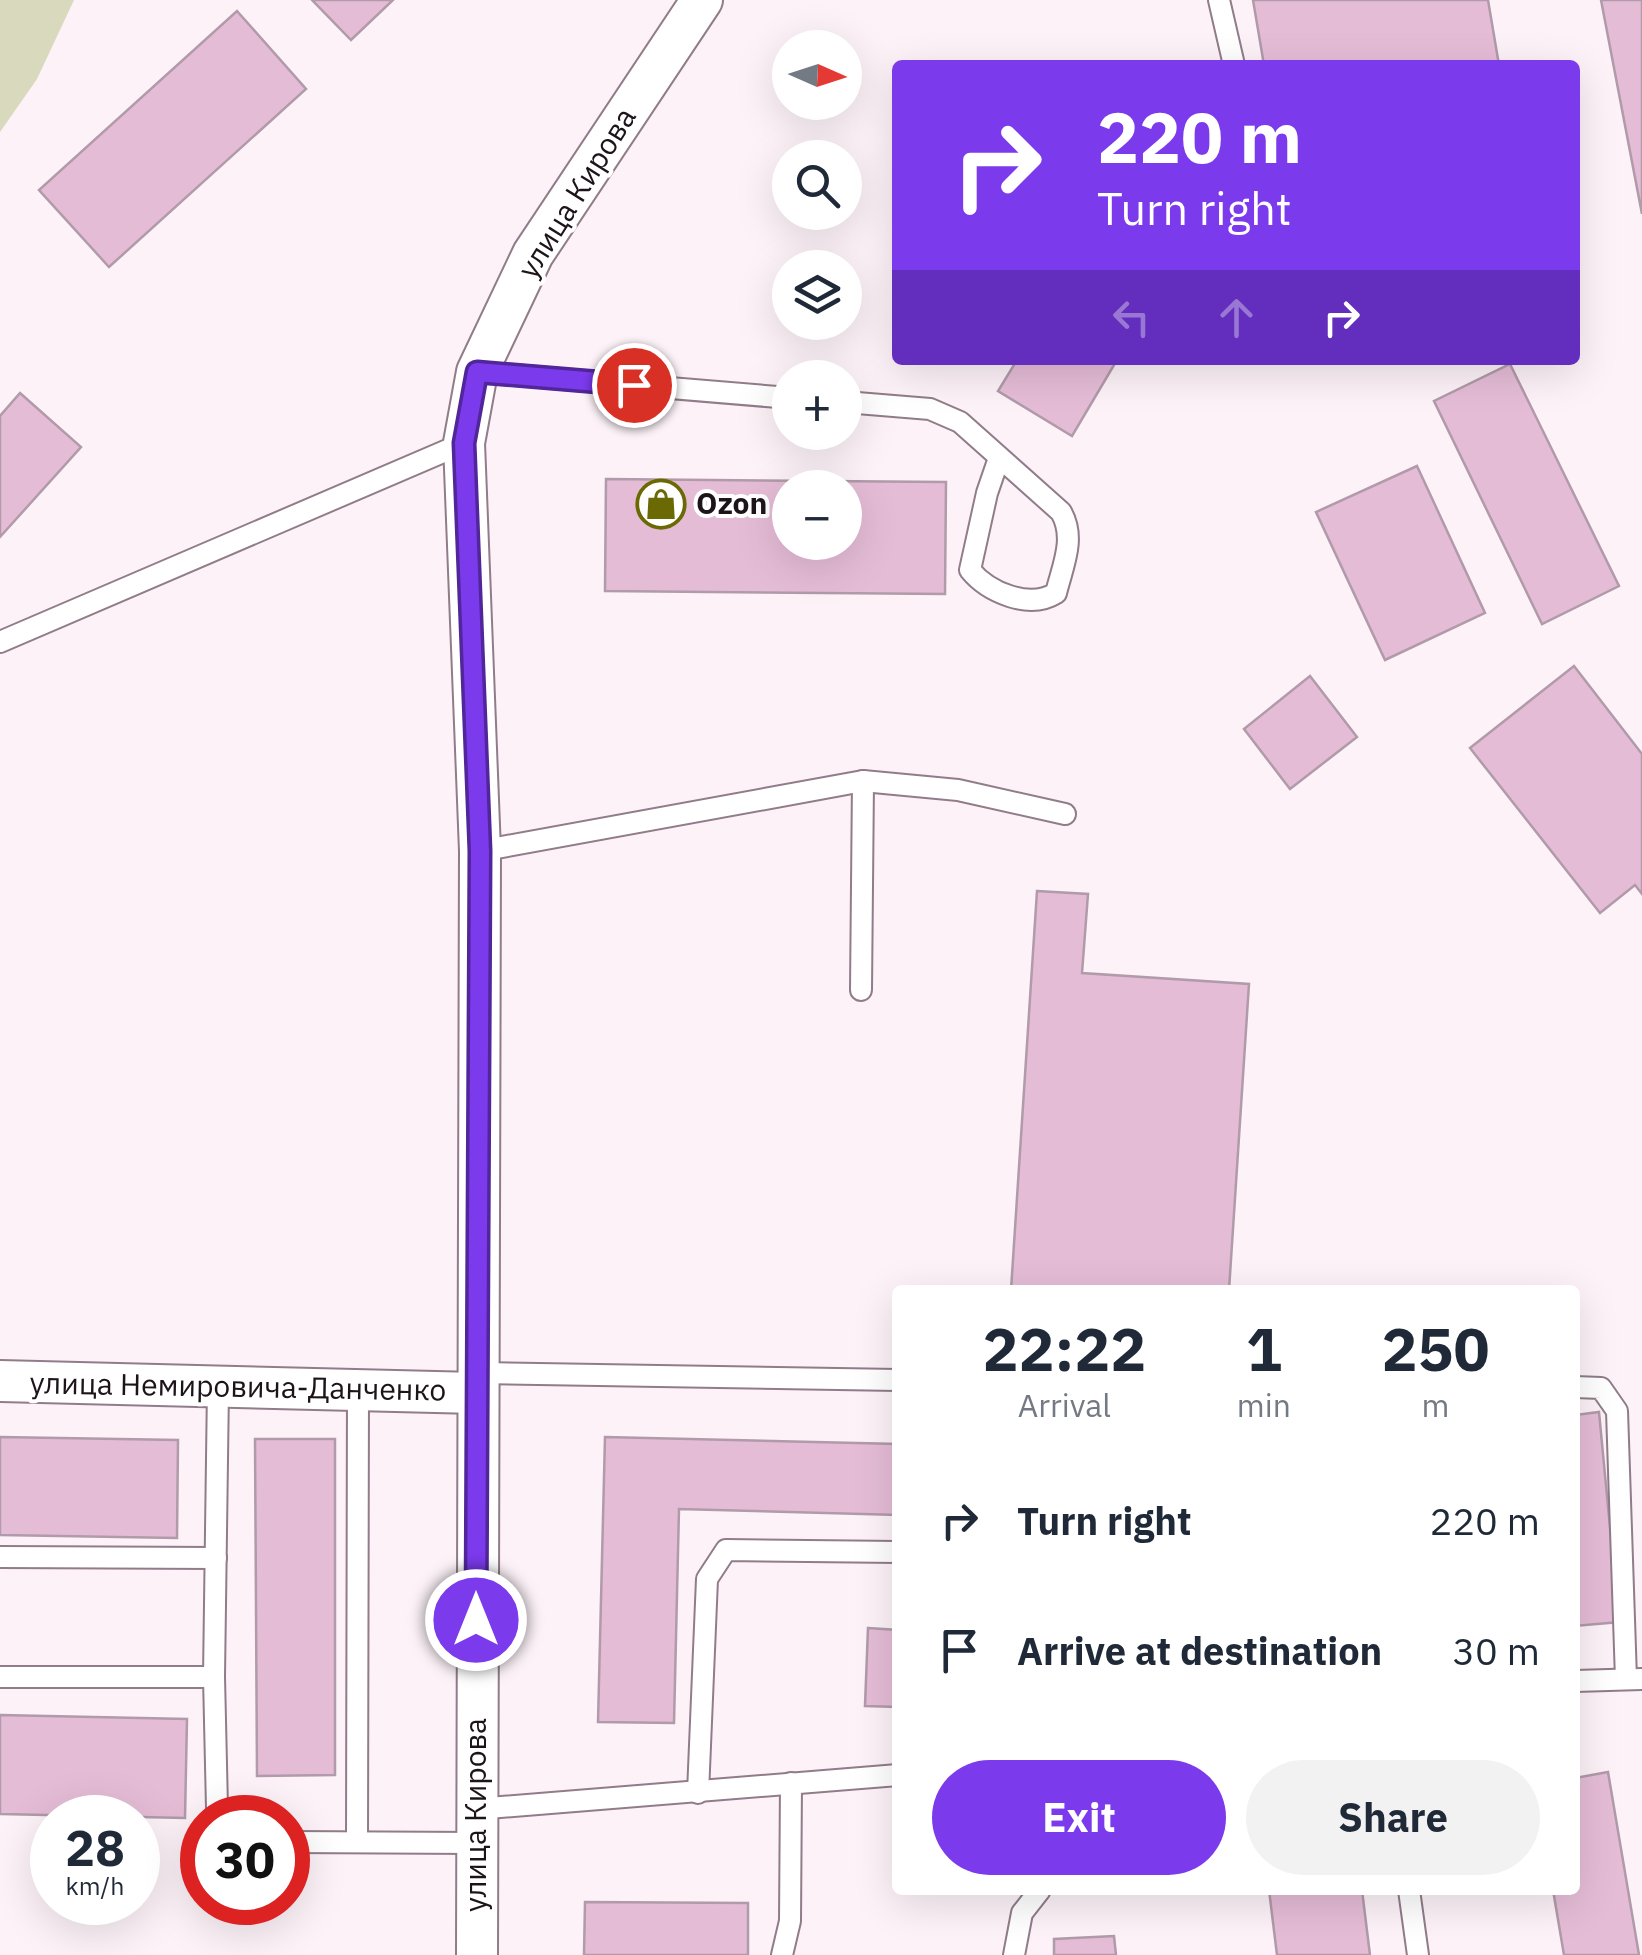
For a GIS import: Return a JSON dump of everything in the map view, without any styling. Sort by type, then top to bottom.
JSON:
[{"type":"street","name":"улица Кирова","points":[[477,1955],[480,851],[464,443],[477,372],[533,254],[702,0]]},
{"type":"street","name":"улица Немировича-Данченко","points":[[0,1382],[358,1390],[477,1383]]},
{"type":"lane","points":[[1219,0],[1233,60]]},
{"type":"lane","points":[[477,372],[772,397]]},
{"type":"lane","points":[[862,403],[930,409],[960,422],[1061,512],[1069,526],[1069,543],[1056,593],[1046,599],[1032,601],[984,587],[970,570],[987,493],[1000,458]]},
{"type":"lane","points":[[0,642],[464,443]]},
{"type":"lane","points":[[480,851],[863,781],[958,790],[1064,814]]},
{"type":"lane","points":[[861,990],[863,781]]},
{"type":"lane","points":[[477,1383],[892,1380]]},
{"type":"lane","points":[[217,1795],[214,1677],[218,1387]]},
{"type":"lane","points":[[1580,1387],[1600,1388],[1617,1411],[1634,1679],[1580,1681]]},
{"type":"lane","points":[[357,1842],[358,1390]]},
{"type":"lane","points":[[698,1793],[707,1579],[726,1550],[892,1552]]},
{"type":"lane","points":[[0,1556],[216,1558]]},
{"type":"lane","points":[[0,1677],[214,1677]]},
{"type":"lane","points":[[310,1842],[357,1842],[698,1793],[892,1775]]},
{"type":"lane","points":[[782,1955],[790,1922],[791,1783]]},
{"type":"lane","points":[[1014,1955],[1022,1913],[1036,1895]]},
{"type":"lane","points":[[1410,1895],[1418,1955]]},
{"type":"green space","points":[[0,0],[74,0],[37,79],[0,132]]},
{"type":"building","points":[[312,0],[393,0],[351,40]]},
{"type":"building","points":[[1253,0],[1488,0],[1498,60],[1263,60]]},
{"type":"building","points":[[1601,0],[1642,0],[1642,214]]},
{"type":"building","points":[[237,11],[306,89],[109,267],[39,190]]},
{"type":"building","points":[[1014,365],[1114,365],[1072,436],[998,391]]},
{"type":"building","points":[[1510,365],[1619,586],[1542,624],[1434,401]]},
{"type":"building","points":[[20,393],[81,447],[0,537],[0,416]]},
{"type":"building","points":[[1417,466],[1485,613],[1385,660],[1316,512]]},
{"type":"building","points":[[606,479],[772,480],[772,560],[862,560],[862,481],[946,482],[945,594],[605,591]]},
{"type":"building","points":[[1574,666],[1642,754],[1642,894],[1635,885],[1600,913],[1470,748]]},
{"type":"building","points":[[1310,676],[1357,737],[1290,789],[1244,729]]},
{"type":"building","points":[[1037,891],[1088,894],[1082,973],[1249,984],[1229,1285],[1011,1285]]},
{"type":"building","points":[[1599,1412],[1619,1622],[1580,1626],[1580,1414]]},
{"type":"building","points":[[0,1437],[178,1440],[177,1538],[0,1535]]},
{"type":"building","points":[[605,1437],[892,1444],[892,1515],[679,1509],[674,1723],[598,1722]]},
{"type":"building","points":[[255,1439],[335,1439],[335,1775],[257,1776]]},
{"type":"building","points":[[868,1628],[892,1630],[892,1707],[865,1706]]},
{"type":"building","points":[[0,1715],[187,1719],[185,1795],[180,1795],[180,1818],[160,1817],[160,1795],[30,1795],[30,1815],[0,1814]]},
{"type":"building","points":[[1608,1772],[1639,1955],[1564,1955],[1554,1895],[1580,1895],[1580,1777]]},
{"type":"building","points":[[1270,1895],[1363,1895],[1370,1955],[1277,1955]]},
{"type":"building","points":[[585,1902],[748,1903],[748,1955],[584,1955]]},
{"type":"building","points":[[1114,1936],[1116,1955],[1054,1955],[1054,1939]]},
{"type":"place","name":"Ozon","points":[[661,504]]},
{"type":"route","points":[[476,1620],[480,851],[464,443],[477,372],[634,385]]}]
